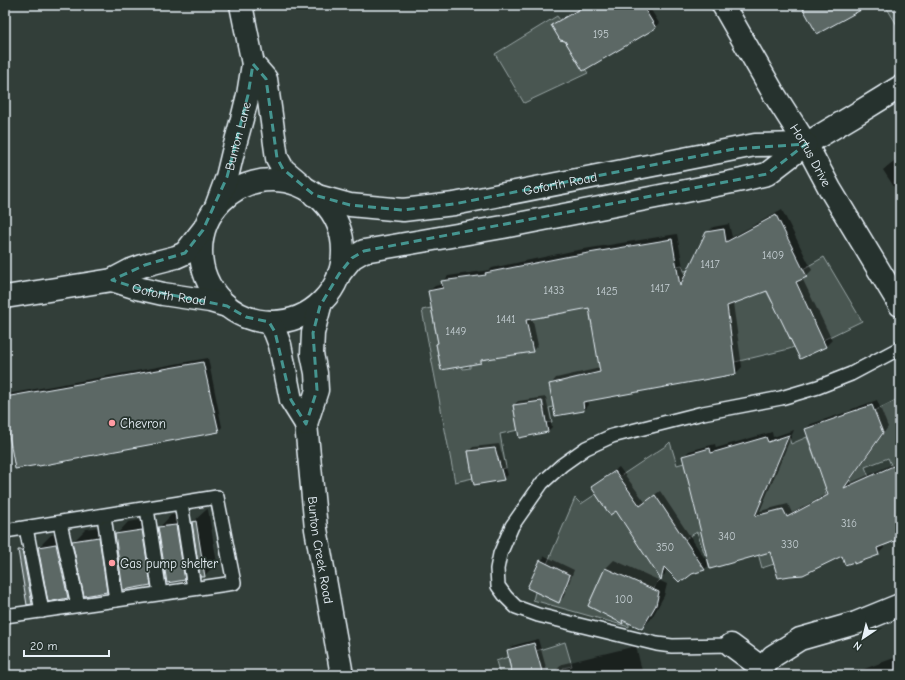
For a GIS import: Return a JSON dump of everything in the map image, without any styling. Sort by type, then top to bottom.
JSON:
[{"type":"street","name":"Bunton Lane","points":[[216,206],[227,177],[248,95],[253,64],[241,5]]},
{"type":"street","name":"Hortus Drive","points":[[723,5],[774,94],[806,144],[830,189],[900,305]]},
{"type":"street","name":"Bunton Lane","points":[[253,64],[266,79],[277,158],[283,168],[308,190]]},
{"type":"street","name":"Goforth Road","points":[[339,274],[352,258],[364,251],[502,227],[767,174],[806,144],[900,87]]},
{"type":"street","name":"Goforth Road","points":[[308,190],[350,205],[403,210],[454,204],[755,145],[806,144]]},
{"type":"street","points":[[262,179],[282,180],[308,190],[332,209],[341,228],[343,252],[339,274],[320,306],[300,318],[284,322],[269,322],[246,317],[227,306],[212,288],[203,267],[200,248],[203,230],[212,210],[226,195],[243,185],[262,179]]},
{"type":"street","name":"Goforth Road","points":[[5,297],[112,280],[131,270],[185,253],[203,230]]},
{"type":"street","name":"Goforth Road","points":[[112,280],[137,288],[164,294],[210,300],[227,306]]},
{"type":"street","name":"Bunton Creek Road","points":[[320,306],[313,333],[312,354],[316,373],[317,390],[306,424],[316,529],[342,675]]},
{"type":"street","name":"Bunton Creek Road","points":[[269,322],[280,345],[291,400],[306,424]]},
{"type":"street","points":[[731,645],[760,671],[773,656],[800,639],[856,623],[900,605]]},
{"type":"lane","points":[[731,645],[672,646],[657,644],[538,616],[516,607],[498,586],[497,569],[500,554],[512,526],[542,483],[562,465],[586,448],[612,436],[703,413],[782,398],[818,387],[851,374],[900,348]]},
{"type":"lane","points":[[5,531],[181,504],[217,497],[234,583],[5,616]]},
{"type":"lane","points":[[181,504],[194,588]]},
{"type":"lane","points":[[146,509],[160,593]]},
{"type":"lane","points":[[104,516],[116,600]]},
{"type":"lane","points":[[60,523],[78,605]]},
{"type":"lane","points":[[26,528],[42,611]]},
{"type":"highlighted area","points":[[253,64],[266,79],[277,158],[283,169],[314,195],[350,205],[403,210],[454,204],[734,149],[806,144],[767,174],[364,251],[352,258],[339,274],[320,306],[313,333],[317,390],[306,424],[291,400],[275,332],[269,322],[246,317],[227,306],[137,288],[112,280],[145,265],[185,253],[203,230],[227,177],[248,95]]},
{"type":"shaded area","points":[[885,5],[900,5],[900,30]]},
{"type":"shaded area","points":[[557,16],[560,20],[557,22],[554,29],[560,40],[565,41],[583,70],[585,69],[588,73],[524,103],[495,54]]},
{"type":"shaded area","points":[[824,257],[862,321],[823,340],[812,317],[786,330],[794,347],[789,349],[735,362],[731,340],[603,390],[578,377],[550,384],[553,407],[549,408],[552,422],[546,423],[543,401],[513,405],[518,430],[500,434],[506,468],[501,469],[495,448],[468,451],[473,478],[455,482],[422,310],[431,308],[438,343],[436,344],[441,370],[461,366],[463,369],[470,368],[470,364],[481,363],[481,360],[483,359],[532,349],[521,297],[542,317],[576,310],[587,296],[592,327],[686,315],[676,266],[682,265],[684,271],[689,270],[758,275],[772,302],[793,284],[807,276],[803,269]]},
{"type":"shaded area","points":[[900,398],[900,463],[892,467],[888,458],[865,467],[892,534],[887,537],[890,543],[876,548],[850,479],[824,489],[826,495],[825,497],[801,511],[786,517],[782,509],[764,514],[761,518],[774,564],[762,568],[756,546],[712,552],[705,555],[697,532],[685,539],[655,495],[629,515],[627,527],[661,579],[656,584],[653,591],[605,568],[588,606],[612,618],[629,624],[629,627],[533,600],[535,592],[559,603],[570,575],[547,564],[575,498],[581,504],[596,494],[610,515],[634,497],[619,477],[670,442],[677,465],[684,463],[748,478],[775,469],[776,467],[768,444],[789,438],[791,444],[807,437],[816,461],[883,433],[874,411]]},
{"type":"shaded area","points":[[565,642],[572,666],[563,668],[565,675],[543,675],[536,651]]},
{"type":"shaded area","points":[[508,657],[512,675],[500,675],[496,661]]},
{"type":"building","points":[[587,5],[642,5],[656,28],[583,71],[565,41],[560,40],[551,25]]},
{"type":"building","points":[[801,5],[870,5],[817,34]]},
{"type":"building","points":[[776,215],[807,277],[796,282],[826,347],[800,359],[767,291],[727,306],[736,374],[583,402],[584,411],[555,416],[549,384],[600,372],[589,308],[526,320],[533,352],[481,360],[481,363],[441,370],[436,344],[438,343],[428,291],[443,288],[441,281],[486,275],[485,273],[565,257],[672,239],[680,286],[706,232],[724,229],[726,242]]},
{"type":"building","name":"Chevron","points":[[203,362],[219,432],[39,466],[15,469],[5,413],[5,397]]},
{"type":"building","points":[[542,401],[548,432],[519,438],[513,405]]},
{"type":"building","points":[[872,405],[883,433],[844,488],[900,463],[900,539],[877,548],[879,555],[854,564],[854,562],[845,565],[842,556],[803,575],[778,578],[770,552],[710,569],[682,456],[710,448],[711,453],[766,437],[768,442],[789,435],[755,516],[783,509],[787,517],[828,495],[805,429]]},
{"type":"building","points":[[495,448],[504,480],[474,485],[468,451]]},
{"type":"building","points":[[615,471],[640,506],[655,495],[705,570],[692,574],[683,581],[681,580],[679,582],[664,567],[661,580],[616,511],[610,515],[591,487]]},
{"type":"building","points":[[196,521],[205,577],[200,577],[192,522]]},
{"type":"building","points":[[176,525],[185,580],[167,583],[158,527]]},
{"type":"building","points":[[142,530],[151,585],[123,590],[115,534]]},
{"type":"building","points":[[99,537],[107,592],[84,596],[72,541]]},
{"type":"building","points":[[56,544],[68,598],[48,602],[38,547]]},
{"type":"building","points":[[18,550],[22,550],[32,604],[27,605]]},
{"type":"building","points":[[540,560],[570,575],[559,603],[527,588]]},
{"type":"building","points":[[605,568],[659,592],[656,605],[642,629],[622,620],[623,624],[588,606]]},
{"type":"building","points":[[534,643],[543,675],[512,675],[507,650]]},
{"type":"place","name":"Chevron","points":[[112,423]]},
{"type":"place","name":"Gas pump shelter","points":[[112,563]]}]
